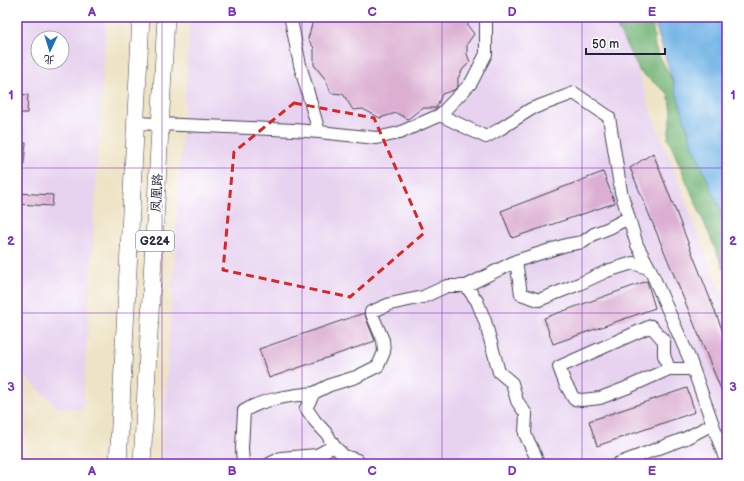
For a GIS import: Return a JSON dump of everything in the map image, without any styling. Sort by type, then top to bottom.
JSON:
[{"type":"highway","name":"凤凰路","points":[[118,464],[141,17]]},
{"type":"highway","name":"凤凰路","points":[[142,464],[166,17]]},
{"type":"street","points":[[136,123],[294,130],[376,138],[399,133],[440,115],[471,83],[486,54],[486,17]]},
{"type":"street","points":[[291,18],[300,65],[320,132]]},
{"type":"street","points":[[440,115],[486,137],[500,130],[531,108],[574,93],[609,117],[616,171],[628,218],[637,245],[650,269],[693,369],[727,464]]},
{"type":"street","points":[[243,464],[242,448],[244,410],[278,398],[314,393],[356,377],[378,366],[384,352],[383,340],[371,312],[390,304],[423,297],[447,286],[466,286],[516,261],[566,245],[584,242],[594,234],[628,218]]},
{"type":"street","points":[[516,261],[522,294],[540,300],[606,271],[633,263],[650,269]]},
{"type":"street","points":[[466,286],[477,301],[485,321],[499,372],[512,383],[517,401],[526,414],[525,434],[538,464]]},
{"type":"street","points":[[669,370],[664,354],[664,341],[651,326],[559,367],[565,383],[574,399],[582,400],[600,398],[669,370],[693,369]]},
{"type":"street","points":[[314,393],[306,408],[327,434],[334,446],[344,456],[357,460],[359,464]]},
{"type":"street","points":[[617,464],[686,438],[713,424]]},
{"type":"street","points":[[269,464],[281,458],[317,455],[334,446]]},
{"type":"highlighted area","points":[[294,103],[374,118],[424,233],[350,297],[223,270],[234,152]]},
{"type":"shaded area","points":[[17,17],[106,17],[83,409],[58,408],[17,369]]},
{"type":"shaded area","points":[[190,17],[622,17],[648,103],[727,309],[727,464],[161,464]]},
{"type":"green space","points":[[612,17],[652,17],[655,47],[691,116],[727,216],[727,276],[668,138],[672,112],[668,93],[640,72]]},
{"type":"water","points":[[653,17],[727,17],[727,225],[693,146]]},
{"type":"building","points":[[310,17],[467,17],[468,26],[474,34],[467,44],[467,54],[470,62],[463,69],[458,78],[458,86],[454,90],[442,94],[436,108],[422,108],[408,119],[396,113],[380,118],[363,109],[353,110],[343,94],[331,93],[326,80],[314,65],[314,48],[308,39],[312,24]]},
{"type":"building","points":[[17,94],[28,95],[27,113],[17,113]]},
{"type":"building","points":[[17,142],[26,143],[23,172],[17,172]]},
{"type":"building","points":[[653,153],[727,342],[727,404],[630,168]]},
{"type":"building","points":[[603,172],[615,203],[512,238],[501,211]]},
{"type":"building","points":[[17,193],[53,195],[52,206],[17,204]]},
{"type":"building","points":[[647,281],[655,308],[553,344],[544,318]]},
{"type":"building","points":[[364,313],[375,341],[269,378],[259,349]]},
{"type":"building","points":[[687,388],[695,412],[597,446],[589,421]]}]
